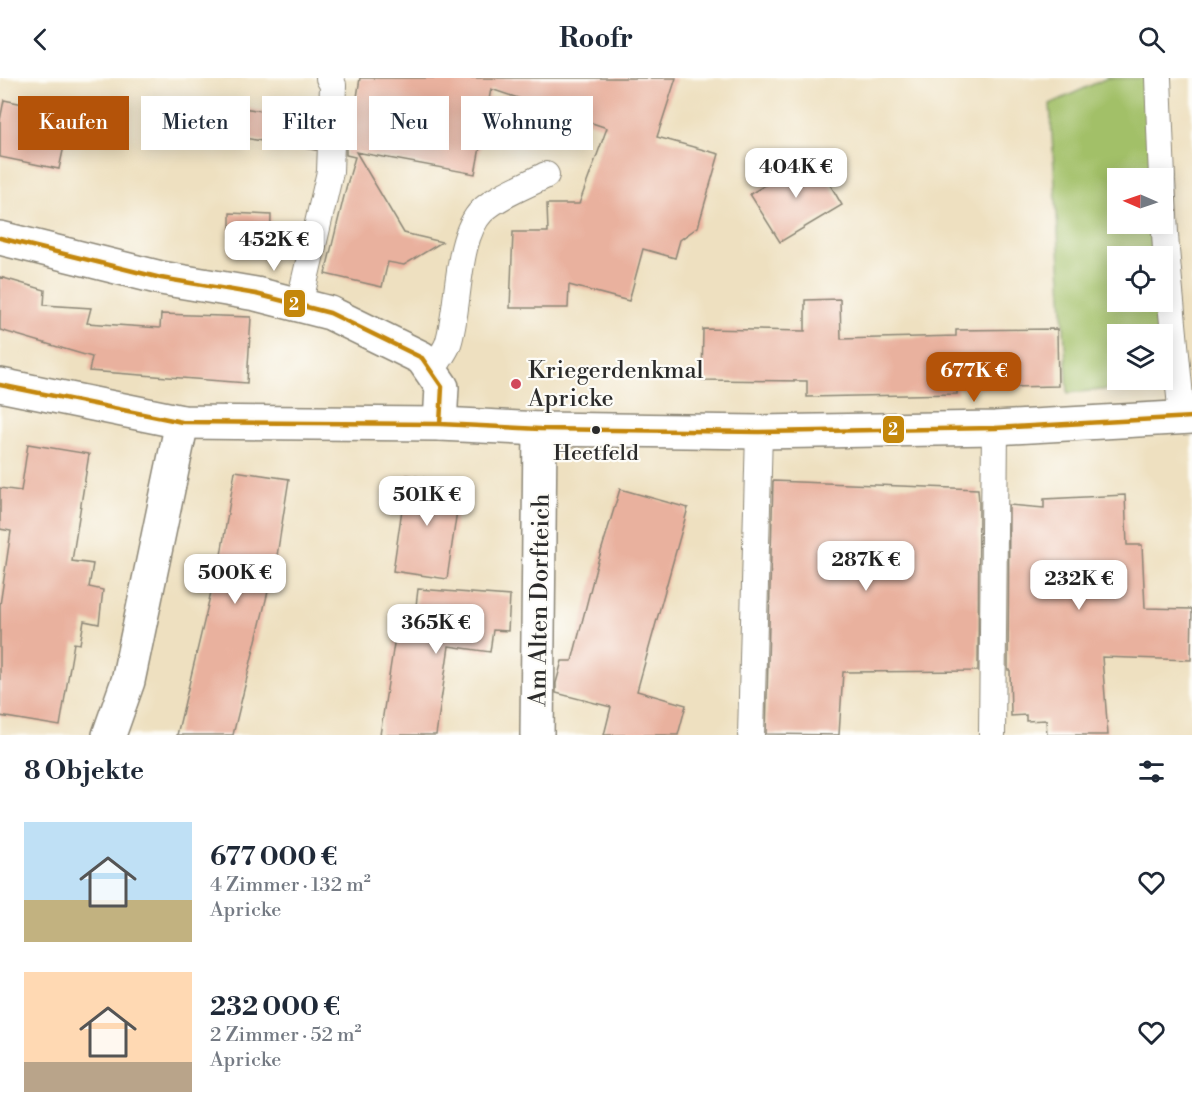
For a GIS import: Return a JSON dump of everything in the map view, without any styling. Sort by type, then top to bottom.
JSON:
[{"type":"street","points":[[0,238],[161,278],[256,294],[330,313],[422,358],[442,387],[440,424]]},
{"type":"street","points":[[0,385],[182,422],[440,424],[540,429],[759,432],[995,428],[1187,417]]},
{"type":"street","points":[[109,735],[128,681],[182,422]]},
{"type":"street","name":"Am Alten Dorfteich","points":[[537,735],[540,429]]},
{"type":"lane","points":[[299,305],[330,172],[333,85],[329,78]]},
{"type":"lane","points":[[1158,78],[1162,168]]},
{"type":"lane","points":[[431,372],[447,346],[471,226],[482,211],[546,175]]},
{"type":"lane","points":[[1165,234],[1187,417]]},
{"type":"lane","points":[[992,735],[995,428]]},
{"type":"lane","points":[[751,735],[759,432]]},
{"type":"green space","points":[[1107,78],[1152,78],[1156,168],[1107,168],[1107,234],[1161,234],[1161,246],[1107,246],[1107,312],[1163,312],[1164,324],[1107,324],[1107,390],[1068,393],[1050,104]]},
{"type":"building","points":[[360,78],[676,78],[657,137],[719,154],[698,227],[680,240],[675,258],[643,249],[629,301],[569,285],[568,308],[510,308],[513,232],[548,232],[547,204],[579,204],[607,128],[593,123],[593,96],[512,96],[491,89],[490,96],[461,96],[461,150],[480,150],[475,174],[356,152],[404,233],[442,242],[404,265],[388,262],[382,287],[325,274],[355,157],[346,155],[346,150],[357,150],[357,97]]},
{"type":"building","points":[[4,100],[18,103],[18,150],[63,150],[59,169],[0,157],[0,120]]},
{"type":"building","points":[[250,109],[262,111],[262,141],[250,139]]},
{"type":"building","points":[[814,157],[842,205],[780,242],[750,194]]},
{"type":"building","points":[[230,213],[271,215],[270,255],[230,254]]},
{"type":"building","points":[[0,277],[45,290],[44,305],[91,308],[87,323],[160,328],[161,314],[251,317],[247,383],[89,371],[92,357],[0,330]]},
{"type":"building","points":[[840,299],[841,339],[956,336],[956,330],[1057,329],[1058,386],[957,388],[957,394],[807,397],[807,381],[702,380],[703,329],[805,331],[805,300]]},
{"type":"building","points":[[28,444],[89,454],[72,561],[93,564],[89,587],[103,590],[99,624],[84,621],[80,644],[74,643],[60,726],[0,716],[0,605],[11,531],[0,529],[0,488],[21,491]]},
{"type":"building","points":[[235,471],[289,479],[274,575],[272,575],[233,735],[177,735],[217,567],[219,567]]},
{"type":"building","points":[[407,475],[461,483],[447,579],[393,571]]},
{"type":"building","points":[[773,481],[978,489],[978,671],[843,672],[839,735],[766,734]]},
{"type":"building","points":[[620,489],[688,508],[637,691],[686,705],[678,735],[604,735],[611,707],[556,693],[556,683],[562,661],[572,661],[596,568]]},
{"type":"building","points":[[1125,495],[1127,545],[1142,545],[1145,608],[1192,609],[1191,660],[1102,657],[1108,735],[1047,735],[1046,720],[1026,721],[1026,715],[1011,716],[1010,670],[1008,670],[1009,505],[1044,508],[1044,499]]},
{"type":"building","points":[[418,589],[510,596],[508,631],[493,630],[490,652],[449,646],[436,735],[380,735],[395,637],[412,640]]},
{"type":"transit line","name":"2","points":[[0,238],[161,278],[256,294],[330,313],[422,358],[442,387],[440,424]]},
{"type":"transit line","name":"2","points":[[0,385],[182,422],[440,424],[540,429],[759,432],[995,428],[1192,417]]},
{"type":"place","name":"Kriegerdenkmal Apricke","points":[[516,384]]},
{"type":"place","name":"Heetfeld","points":[[596,430]]}]
